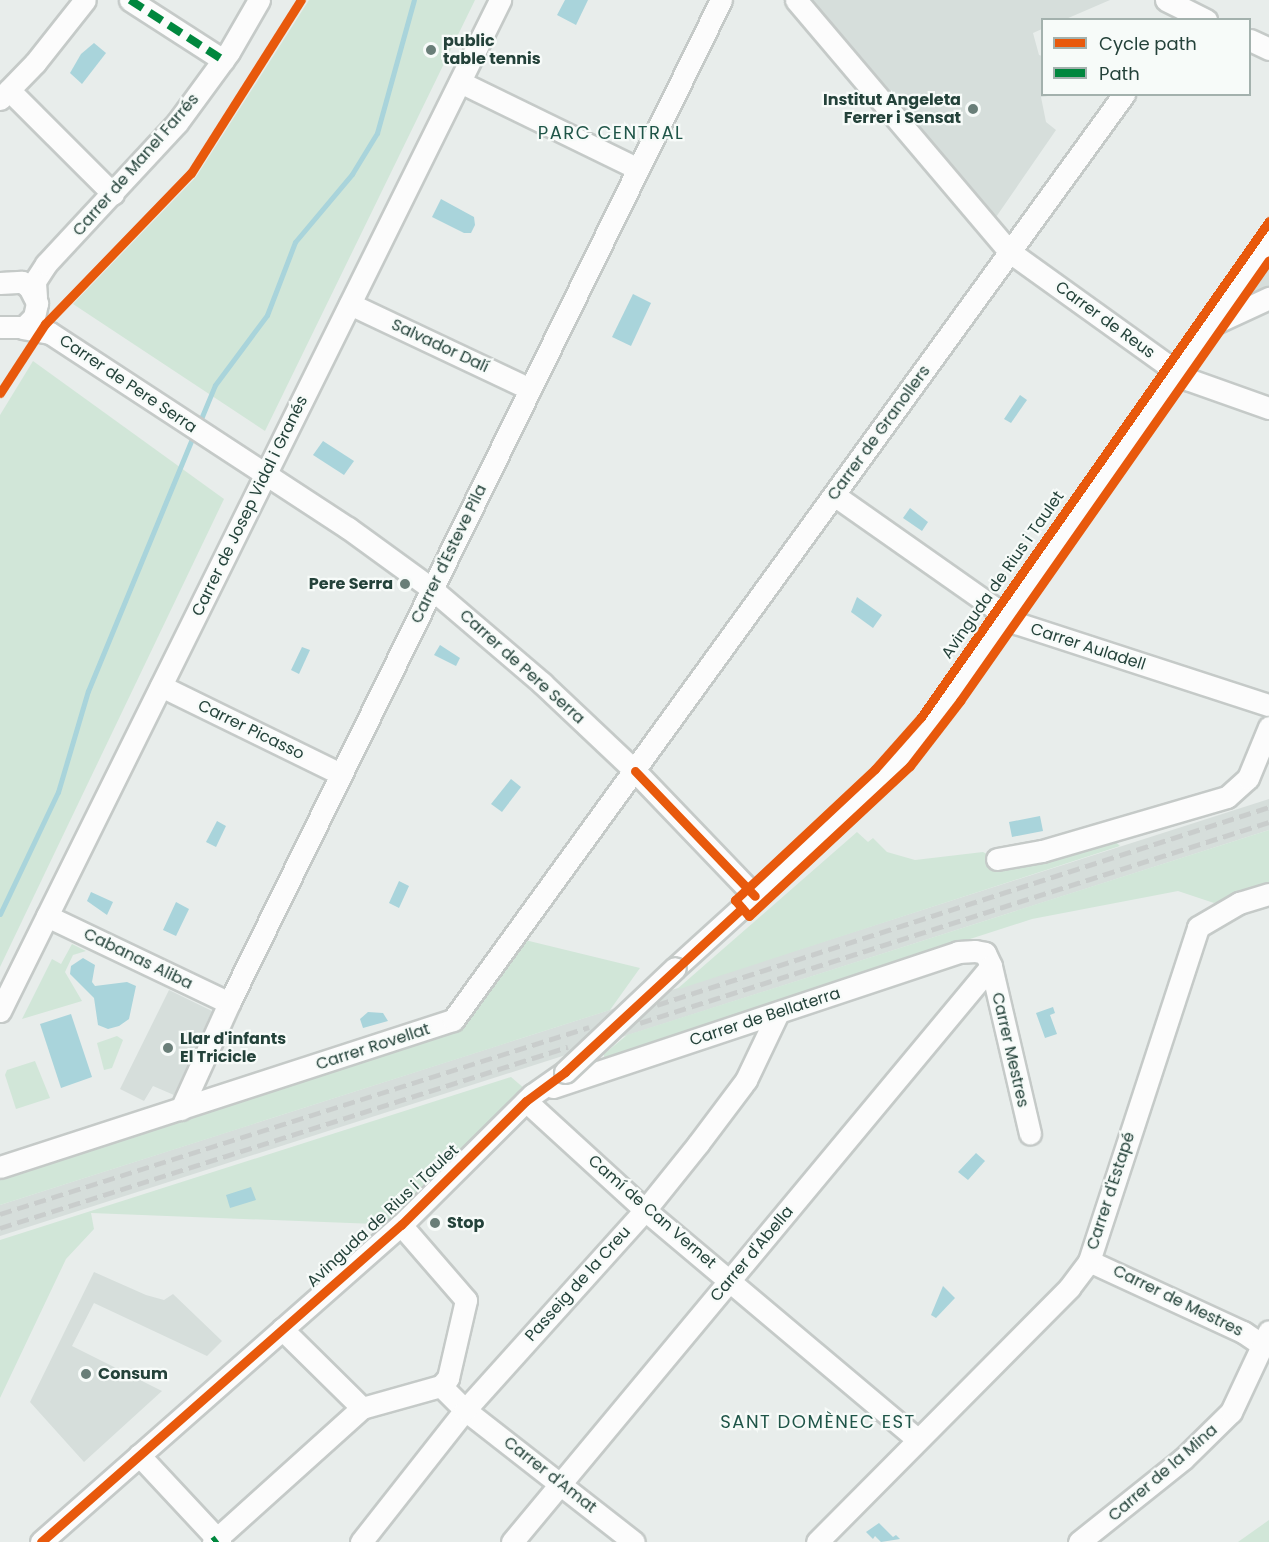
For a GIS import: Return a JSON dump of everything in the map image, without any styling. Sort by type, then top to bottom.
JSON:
[{"type":"street","points":[[85,0],[4,95],[113,194]]},
{"type":"street","points":[[130,0],[223,60]]},
{"type":"street","name":"Carrer de Manel Farrés","points":[[9,331],[34,317],[35,281],[46,264],[177,123],[223,60],[259,0]]},
{"type":"street","name":"Carrer de Josep Vidal i Granés","points":[[0,1011],[161,686],[256,470],[350,304],[500,0]]},
{"type":"street","name":"Carrer d'Esteve Pila","points":[[181,1109],[229,1002],[721,0]]},
{"type":"street","name":"Carrer de Reus","points":[[796,0],[1010,252],[1178,372],[1269,408]]},
{"type":"street","points":[[1180,7],[1202,18]]},
{"type":"street","points":[[1251,41],[1269,50]]},
{"type":"street","points":[[460,82],[638,169]]},
{"type":"street","name":"Carrer de Granollers","points":[[635,771],[1123,96]]},
{"type":"street","name":"Avinguda de Rius i Taulet","points":[[40,1542],[401,1225],[529,1098],[565,1072],[675,968],[848,811],[915,743],[1006,618],[1269,241]]},
{"type":"street","name":"Carrer de Manel Farrés","points":[[3,281],[46,264]]},
{"type":"street","points":[[3,281],[22,282],[36,300]]},
{"type":"street","points":[[1212,324],[1269,298]]},
{"type":"street","name":"Carrer de Pere Serra","points":[[36,300],[50,333]]},
{"type":"street","name":"Salvador Dalí","points":[[350,304],[530,388]]},
{"type":"street","name":"Carrer de Pere Serra","points":[[9,331],[50,333],[256,470],[348,528],[432,589],[482,627],[635,771],[754,896]]},
{"type":"street","name":"Carrer Auladell","points":[[834,495],[1006,618],[1027,628],[1269,705]]},
{"type":"street","name":"Carrer Picasso","points":[[161,686],[341,774]]},
{"type":"street","points":[[997,859],[1042,851],[1227,797],[1248,777],[1269,727]]},
{"type":"street","name":"Carrer Rovellat","points":[[0,1167],[453,1020],[635,771]]},
{"type":"street","name":"Carrer d'Estapé","points":[[817,1542],[1069,1288],[1089,1261],[1198,927],[1239,903],[1269,894]]},
{"type":"street","name":"Cabanas Aliba","points":[[47,916],[229,1002]]},
{"type":"street","name":"Carrer de Bellaterra","points":[[529,1098],[601,1069],[777,1014],[958,952],[988,960]]},
{"type":"street","name":"Carrer Mestres","points":[[988,960],[1029,1134]]},
{"type":"street","name":"Carrer d'Abella","points":[[512,1542],[731,1279],[988,960]]},
{"type":"street","name":"Passeig de la Creu","points":[[361,1542],[470,1404],[645,1210],[746,1080],[777,1014]]},
{"type":"street","name":"Camí de Can Vernet","points":[[529,1098],[645,1210],[731,1279],[917,1439]]},
{"type":"street","points":[[139,1455],[217,1541],[362,1408],[444,1382],[466,1300],[401,1225]]},
{"type":"street","name":"Carrer de Mestres","points":[[1089,1261],[1243,1332],[1266,1338]]},
{"type":"street","points":[[282,1329],[362,1408]]},
{"type":"street","name":"Carrer de la Mina","points":[[1079,1542],[1210,1434],[1232,1412],[1266,1338]]},
{"type":"street","name":"Carrer d'Amat","points":[[444,1382],[561,1483],[634,1542]]},
{"type":"shaded area","name":"Institut Angeleta Ferrer i Sensat","points":[[812,0],[1110,0],[1068,18],[1041,18],[1041,29],[1033,33],[1041,56],[1041,96],[1048,96],[1041,97],[1046,122],[1056,130],[994,220]]},
{"type":"shaded area","points":[[1269,238],[1269,298],[1212,324]]},
{"type":"shaded area","points":[[1269,799],[1269,830],[0,1236],[0,1205]]},
{"type":"shaded area","name":"Llar d'infants El Tricicle","points":[[169,990],[212,1011],[174,1095],[153,1086],[144,1101],[120,1089]]},
{"type":"shaded area","name":"Consum","points":[[94,1272],[146,1295],[164,1300],[173,1294],[222,1341],[207,1356],[94,1303],[72,1346],[162,1391],[84,1462],[30,1402]]},
{"type":"green space","points":[[309,0],[475,0],[265,431],[73,304],[196,177]]},
{"type":"green space","points":[[33,361],[224,499],[0,967],[0,415]]},
{"type":"green space","points":[[1269,830],[1269,886],[1214,903],[1178,891],[1032,919],[726,1018],[604,1063],[604,1054],[627,1035]]},
{"type":"green space","points":[[857,832],[868,842],[873,838],[887,852],[915,860],[983,852],[997,859],[1106,833],[1120,846],[676,990]]},
{"type":"green space","points":[[525,940],[640,968],[610,1010],[0,1205],[0,1173],[460,1025]]},
{"type":"green space","points":[[72,944],[86,951],[73,955],[65,972],[82,1001],[22,1019],[52,959],[61,964]]},
{"type":"green space","points":[[117,1036],[123,1040],[112,1068],[104,1070],[97,1043]]},
{"type":"green space","points":[[35,1061],[50,1098],[16,1109],[5,1075],[7,1070]]},
{"type":"green space","points":[[511,1077],[532,1095],[401,1225],[91,1213],[94,1229],[66,1259],[0,1398],[0,1240]]},
{"type":"green space","points":[[1269,1520],[1269,1542],[1238,1542]]},
{"type":"water","points":[[565,0],[588,0],[576,25],[557,15]]},
{"type":"water","points":[[94,43],[106,53],[82,84],[70,73],[81,54]]},
{"type":"water","points":[[441,199],[474,217],[475,225],[471,233],[464,233],[432,217]]},
{"type":"water","points":[[633,294],[651,303],[631,346],[612,337]]},
{"type":"water","points":[[1020,395],[1027,400],[1011,423],[1004,419]]},
{"type":"water","points":[[323,441],[354,461],[344,475],[313,455]]},
{"type":"water","points":[[910,508],[928,522],[922,531],[903,518]]},
{"type":"water","points":[[857,597],[882,615],[873,628],[851,612]]},
{"type":"water","points":[[440,645],[460,658],[456,666],[434,655]]},
{"type":"water","points":[[302,647],[310,650],[299,674],[291,670]]},
{"type":"water","points":[[511,779],[521,787],[502,812],[491,804]]},
{"type":"water","points":[[1040,816],[1043,831],[1012,837],[1009,822]]},
{"type":"water","points":[[217,821],[226,826],[216,847],[206,842]]},
{"type":"water","points":[[399,881],[409,886],[399,908],[389,903]]},
{"type":"water","points":[[91,892],[113,902],[107,915],[87,901]]},
{"type":"water","points":[[176,902],[189,909],[176,936],[163,930]]},
{"type":"water","points":[[83,958],[95,965],[92,982],[95,986],[127,982],[136,986],[129,1019],[119,1026],[108,1029],[98,1025],[94,998],[70,974],[71,966]]},
{"type":"water","points":[[1053,1007],[1055,1013],[1050,1015],[1057,1034],[1045,1038],[1036,1013]]},
{"type":"water","points":[[368,1012],[383,1013],[388,1021],[363,1028],[360,1019]]},
{"type":"water","points":[[71,1014],[92,1077],[61,1088],[40,1024]]},
{"type":"water","points":[[976,1153],[985,1161],[968,1180],[958,1172]]},
{"type":"water","points":[[251,1187],[256,1200],[230,1208],[226,1195]]},
{"type":"water","points":[[943,1286],[955,1298],[936,1318],[931,1315]]},
{"type":"water","points":[[879,1523],[893,1537],[896,1535],[900,1539],[881,1542],[875,1536],[873,1539],[866,1532]]},
{"type":"waterway","points":[[198,426],[215,385],[267,315],[295,242],[352,174],[377,133],[414,0]]},
{"type":"waterway","points":[[0,914],[58,792],[88,691],[194,434]]},
{"type":"railway","points":[[657,1005],[1269,807]]},
{"type":"railway","points":[[640,1023],[1269,822]]},
{"type":"railway","points":[[0,1214],[589,1027]]},
{"type":"railway","points":[[0,1228],[568,1047]]},
{"type":"marked path","points":[[130,0],[223,60]]},
{"type":"marked path","points":[[213,1542],[217,1539]]},
{"type":"cycle path","points":[[0,393],[45,324],[191,173],[301,0]]},
{"type":"cycle path","points":[[1269,221],[921,717],[875,769],[735,900],[749,916],[910,766],[960,701],[1269,260]]},
{"type":"cycle path","points":[[635,771],[755,896]]},
{"type":"cycle path","points":[[41,1542],[401,1225],[526,1101],[565,1072],[742,908]]},
{"type":"place","name":"public table tennis","points":[[431,50]]},
{"type":"place","name":"Institut Angeleta Ferrer i Sensat","points":[[973,109]]},
{"type":"place","name":"Pere Serra","points":[[405,584]]},
{"type":"place","name":"Llar d'infants El Tricicle","points":[[168,1048]]},
{"type":"place","name":"Stop","points":[[435,1223]]},
{"type":"place","name":"Consum","points":[[86,1374]]},
{"type":"district","name":"PARC CENTRAL","points":[[611,133]]},
{"type":"district","name":"SANT DOMÈNEC EST","points":[[818,1422]]}]
